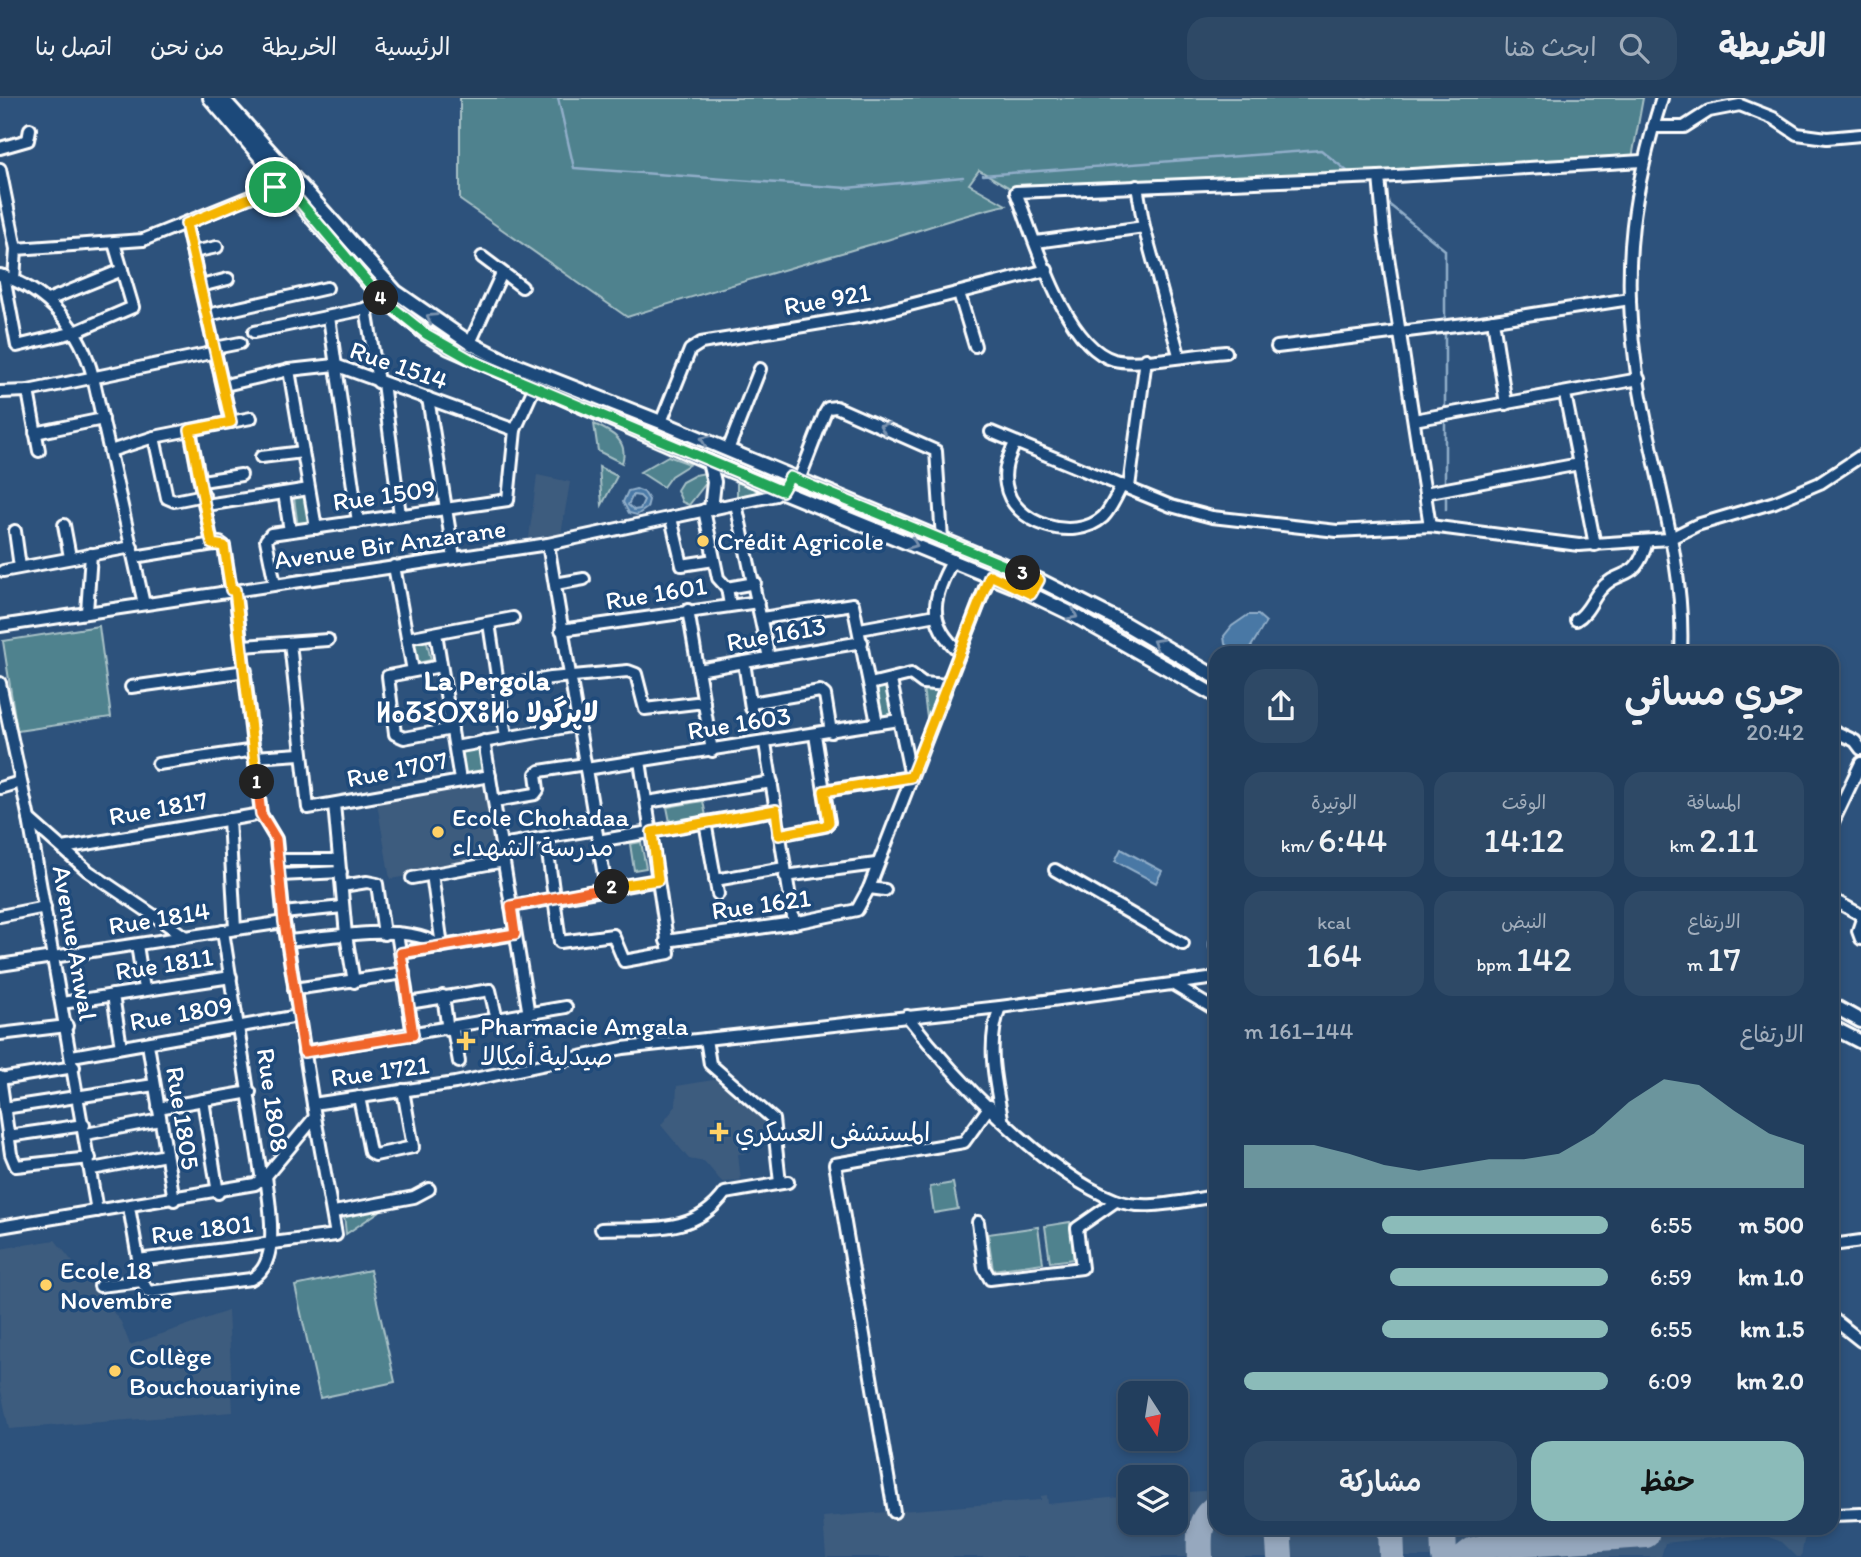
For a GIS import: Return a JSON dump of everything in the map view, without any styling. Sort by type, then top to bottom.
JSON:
[{"type":"main road","points":[[210,98],[390,306],[449,348],[534,388],[709,462],[990,575],[1031,594],[1209,692]]},
{"type":"main road","points":[[222,98],[396,292],[421,312],[470,343],[506,362],[661,422],[1039,580],[1120,621],[1209,673]]},
{"type":"main road","points":[[707,510],[715,482],[709,462]]},
{"type":"main road","points":[[1031,594],[1039,580]]},
{"type":"main road","points":[[1839,1009],[1861,1021]]},
{"type":"main road","points":[[1839,1031],[1861,1042]]},
{"type":"street","points":[[1662,98],[1642,162],[1630,234],[1630,299],[1639,379],[1681,613],[1681,646]]},
{"type":"street","points":[[1653,127],[1684,127],[1709,111],[1740,105],[1773,118],[1797,134],[1827,138],[1861,135]]},
{"type":"street","points":[[0,148],[28,140],[30,129]]},
{"type":"street","points":[[1226,352],[1115,360],[1097,352],[1084,341],[1071,323],[1016,192],[1379,177],[1642,162]]},
{"type":"street","points":[[0,169],[16,249],[6,277],[17,346],[75,332],[133,306],[114,243]]},
{"type":"street","points":[[1379,177],[1430,526]]},
{"type":"street","points":[[16,249],[143,240],[284,183]]},
{"type":"street","points":[[1137,186],[1144,227],[1179,355]]},
{"type":"street","points":[[186,224],[225,385],[231,422]]},
{"type":"street","points":[[1036,242],[1144,227]]},
{"type":"street","points":[[193,252],[217,247]]},
{"type":"street","points":[[482,257],[522,288]]},
{"type":"street","points":[[48,300],[122,270]]},
{"type":"street","name":"Rue 921","points":[[661,422],[690,350],[701,343],[870,315],[1047,270]]},
{"type":"street","points":[[470,343],[502,273]]},
{"type":"street","points":[[6,277],[48,300],[75,332],[83,346],[103,419],[144,604]]},
{"type":"street","points":[[201,286],[228,279]]},
{"type":"street","points":[[208,314],[327,288]]},
{"type":"street","points":[[959,293],[975,346]]},
{"type":"street","points":[[1277,346],[1493,320],[1630,299]]},
{"type":"street","points":[[254,332],[379,306]]},
{"type":"street","points":[[366,309],[400,515]]},
{"type":"street","points":[[330,317],[358,522]]},
{"type":"street","points":[[1493,320],[1506,404]]},
{"type":"street","points":[[0,392],[28,391],[240,343]]},
{"type":"street","points":[[1015,443],[1005,467],[1006,488],[1014,504],[1032,519],[1056,529],[1071,530],[1091,525],[1105,516],[1126,486],[1146,359]]},
{"type":"street","name":"Rue 1514","points":[[225,385],[289,370],[335,365],[515,430]]},
{"type":"street","points":[[727,450],[760,369]]},
{"type":"street","points":[[289,370],[316,527]]},
{"type":"street","points":[[1414,420],[1639,379]]},
{"type":"street","points":[[515,430],[534,388]]},
{"type":"street","points":[[28,391],[38,451]]},
{"type":"street","points":[[1565,394],[1595,545]]},
{"type":"street","points":[[428,398],[454,558]]},
{"type":"street","points":[[782,491],[795,479],[828,408],[848,412],[936,451],[942,539]]},
{"type":"street","points":[[110,451],[154,438],[251,418]]},
{"type":"street","points":[[35,433],[103,419]]},
{"type":"street","points":[[190,430],[212,544]]},
{"type":"street","name":"Rue 1509","points":[[275,584],[266,540],[271,534],[504,501],[511,495],[515,430]]},
{"type":"street","points":[[991,432],[1171,506],[1212,517],[1337,531],[1430,526],[1550,543],[1595,545],[1669,539],[1697,525],[1775,502],[1820,484],[1861,456]]},
{"type":"street","points":[[154,438],[167,498],[174,501],[309,489]]},
{"type":"street","points":[[261,457],[303,452]]},
{"type":"street","points":[[1425,493],[1579,464]]},
{"type":"street","points":[[201,481],[241,475]]},
{"type":"street","name":"Avenue Bir Anzarane","points":[[0,626],[548,544],[736,504],[782,491]]},
{"type":"street","points":[[284,493],[290,531]]},
{"type":"street","points":[[736,504],[755,583],[769,659]]},
{"type":"street","points":[[707,510],[718,578],[727,588],[730,605]]},
{"type":"street","points":[[671,518],[682,565],[714,560]]},
{"type":"street","points":[[64,525],[70,557]]},
{"type":"street","points":[[15,531],[20,567]]},
{"type":"street","points":[[1576,620],[1584,615],[1601,589],[1632,572],[1643,560],[1647,541]]},
{"type":"street","points":[[3,571],[91,554],[212,544],[224,546],[243,646],[261,814],[276,839],[298,1016],[314,1117],[334,1212],[414,1197],[429,1189]]},
{"type":"street","points":[[548,544],[568,676],[606,888]]},
{"type":"street","points":[[87,612],[91,554]]},
{"type":"street","points":[[953,560],[934,600],[936,615],[946,640],[960,652]]},
{"type":"street","points":[[394,566],[413,671]]},
{"type":"street","points":[[885,890],[869,888],[876,864],[990,575]]},
{"type":"street","points":[[555,584],[584,579]]},
{"type":"street","points":[[727,588],[755,583]]},
{"type":"street","name":"Rue 1601","points":[[561,631],[688,610],[758,602]]},
{"type":"street","points":[[762,618],[851,603],[855,606],[877,723]]},
{"type":"street","points":[[688,610],[712,751]]},
{"type":"street","points":[[860,629],[936,615]]},
{"type":"street","points":[[407,638],[513,618]]},
{"type":"street","points":[[489,623],[506,737]]},
{"type":"street","points":[[436,633],[460,780]]},
{"type":"street","points":[[243,646],[328,640]]},
{"type":"street","name":"Rue 1613","points":[[698,670],[862,642]]},
{"type":"street","points":[[158,764],[255,754],[300,754],[290,643]]},
{"type":"street","points":[[744,662],[751,706],[820,691],[825,695],[831,732]]},
{"type":"street","points":[[441,666],[387,678],[395,734],[404,738],[452,729]]},
{"type":"street","points":[[131,687],[246,671]]},
{"type":"street","points":[[498,687],[568,676],[633,671],[645,709],[704,702]]},
{"type":"street","points":[[870,684],[911,674],[920,682],[947,685]]},
{"type":"street","points":[[891,681],[911,777]]},
{"type":"street","name":"Avenue Anwal","points":[[0,683],[29,819],[91,1163],[97,1211]]},
{"type":"street","name":"Rue 1603","points":[[495,801],[538,793],[536,776],[540,771],[712,751],[900,720]]},
{"type":"street","points":[[455,747],[577,725]]},
{"type":"street","points":[[1839,733],[1855,741],[1861,749]]},
{"type":"street","points":[[779,835],[828,824],[815,735]]},
{"type":"street","points":[[484,741],[529,1015]]},
{"type":"street","points":[[765,743],[794,923]]},
{"type":"street","name":"Rue 1707","points":[[300,754],[306,805],[311,808],[490,776]]},
{"type":"street","points":[[546,838],[561,942],[613,935],[624,961],[669,953],[640,761]]},
{"type":"street","points":[[1839,809],[1861,762]]},
{"type":"street","points":[[824,791],[911,777]]},
{"type":"street","points":[[0,788],[20,782]]},
{"type":"street","points":[[647,802],[772,782]]},
{"type":"street","points":[[334,804],[346,935],[354,982]]},
{"type":"street","points":[[598,841],[776,810]]},
{"type":"street","name":"Rue 1817","points":[[63,848],[261,814]]},
{"type":"street","points":[[29,819],[88,871],[184,936]]},
{"type":"street","name":"Rue 1808","points":[[229,819],[230,977],[240,1026],[272,1243]]},
{"type":"street","points":[[705,822],[718,894]]},
{"type":"street","points":[[501,845],[596,829]]},
{"type":"street","points":[[278,860],[340,860]]},
{"type":"street","points":[[412,878],[504,861]]},
{"type":"street","points":[[715,880],[876,864]]},
{"type":"street","points":[[1055,870],[1183,944]]},
{"type":"street","points":[[280,875],[341,872]]},
{"type":"street","points":[[432,874],[441,947]]},
{"type":"street","points":[[511,906],[658,880]]},
{"type":"street","points":[[342,886],[367,882],[377,884],[384,934]]},
{"type":"street","name":"Rue 1621","points":[[666,941],[848,914],[860,906],[869,888]]},
{"type":"street","points":[[1839,903],[1861,915]]},
{"type":"street","points":[[0,916],[45,907]]},
{"type":"street","name":"Rue 1814","points":[[0,965],[229,930],[343,907]]},
{"type":"street","points":[[1861,922],[1858,931],[1861,939]]},
{"type":"street","points":[[287,941],[397,933],[430,937],[441,947]]},
{"type":"street","points":[[397,933],[413,1035]]},
{"type":"street","points":[[401,953],[515,934]]},
{"type":"street","points":[[137,945],[144,989]]},
{"type":"street","points":[[294,989],[404,973]]},
{"type":"street","name":"Rue 1811","points":[[62,1003],[230,977]]},
{"type":"street","name":"Rue 1721","points":[[313,1104],[455,1083],[623,1048],[1000,1007],[1209,979]]},
{"type":"street","points":[[1173,985],[1209,1006]]},
{"type":"street","points":[[408,1003],[490,990],[498,1020]]},
{"type":"street","points":[[113,995],[121,1047]]},
{"type":"street","points":[[443,996],[459,1062]]},
{"type":"street","points":[[304,1052],[566,1007]]},
{"type":"street","points":[[1000,1007],[994,1021],[992,1045],[993,1077],[1002,1118]]},
{"type":"street","name":"Rue 1809","points":[[0,1078],[73,1062],[121,1047],[298,1016]]},
{"type":"street","points":[[907,1016],[944,1064],[1042,1155],[1116,1201],[1149,1204],[1209,1197]]},
{"type":"street","points":[[0,1034],[66,1026]]},
{"type":"street","points":[[601,1229],[681,1226],[716,1207],[725,1194],[784,1183],[773,1119],[710,1064],[706,1039]]},
{"type":"street","name":"Rue 1805","points":[[148,1044],[174,1200]]},
{"type":"street","points":[[0,1078],[13,1162],[20,1168],[166,1155]]},
{"type":"street","points":[[4,1108],[154,1084]]},
{"type":"street","points":[[359,1097],[370,1152],[375,1155],[413,1147],[403,1090]]},
{"type":"street","points":[[158,1108],[250,1092]]},
{"type":"street","points":[[203,1100],[218,1193]]},
{"type":"street","points":[[894,1512],[835,1164],[964,1142],[989,1106]]},
{"type":"street","points":[[0,1227],[218,1193],[264,1178],[314,1117]]},
{"type":"street","points":[[8,1136],[160,1120]]},
{"type":"street","points":[[978,1222],[984,1268],[990,1279],[1083,1268],[1077,1227],[1116,1201]]},
{"type":"street","points":[[129,1207],[142,1281],[145,1289],[150,1292],[251,1279],[261,1272],[272,1243]]},
{"type":"street","name":"Rue 1801","points":[[138,1260],[334,1237],[337,1233],[334,1212]]},
{"type":"street","points":[[1839,1244],[1861,1241]]},
{"type":"street","points":[[100,1286],[142,1281]]},
{"type":"street","points":[[1839,1324],[1861,1341]]},
{"type":"street","points":[[1839,1515],[1861,1514]]},
{"type":"shaded area","points":[[537,475],[570,482],[561,534],[529,538]]},
{"type":"shaded area","points":[[636,489],[644,492],[649,500],[647,508],[637,515],[629,513],[623,502],[628,491]],"holes":[[[633,495],[644,500],[640,509],[634,510],[628,505]]]},
{"type":"shaded area","points":[[1248,615],[1258,615],[1266,622],[1251,646],[1225,644],[1224,636],[1232,626]]},
{"type":"shaded area","name":"Ecole Chohadaa مدرسة الشهداء","points":[[485,785],[498,861],[390,879],[377,803]]},
{"type":"shaded area","points":[[1121,849],[1162,871],[1156,883],[1115,861]]},
{"type":"shaded area","name":"المستشفى العسكري","points":[[719,1079],[770,1121],[772,1139],[748,1141],[749,1153],[738,1154],[741,1181],[722,1182],[705,1162],[689,1159],[661,1125],[676,1106],[677,1086]]},
{"type":"shaded area","name":"Collège Bouchouariyine","points":[[55,1240],[121,1322],[130,1345],[228,1311],[233,1412],[9,1429],[0,1386],[0,1249]]},
{"type":"shaded area","points":[[1209,1491],[1209,1535],[1739,1535],[1665,1543],[1661,1557],[826,1557],[823,1517],[1041,1500],[1041,1496],[1047,1495],[1048,1504],[1118,1497],[1118,1535],[1188,1535],[1188,1492]]},
{"type":"shaded area","points":[[1763,1535],[1808,1535],[1804,1540],[1801,1557],[1797,1557],[1782,1542]]},
{"type":"green space","points":[[460,98],[1643,98],[1632,158],[1050,191],[1012,189],[979,170],[969,184],[1006,205],[627,317],[460,200]]},
{"type":"green space","points":[[594,424],[613,434],[621,443],[624,455],[622,463],[598,451]]},
{"type":"green space","points":[[668,456],[690,464],[671,476],[663,487],[640,472]]},
{"type":"green space","points":[[599,467],[617,476],[602,505]]},
{"type":"green space","points":[[711,472],[719,474],[710,478],[689,505],[682,502],[677,490],[682,482],[695,475]]},
{"type":"green space","points":[[737,482],[776,498],[737,504]]},
{"type":"green space","points":[[307,495],[312,525],[298,527],[294,498]]},
{"type":"green space","points":[[99,626],[111,717],[17,731],[3,641]]},
{"type":"green space","points":[[426,638],[431,660],[418,663],[414,641]]},
{"type":"green space","points":[[889,685],[894,713],[881,716],[876,687]]},
{"type":"green space","points":[[923,688],[938,690],[928,725]]},
{"type":"green space","points":[[482,748],[485,772],[464,775],[461,751]]},
{"type":"green space","points":[[703,801],[706,816],[670,822],[667,807]]},
{"type":"green space","points":[[641,842],[646,868],[634,870],[630,844]]},
{"type":"green space","points":[[953,1183],[958,1209],[934,1213],[930,1187]]},
{"type":"green space","points":[[380,1211],[346,1234],[344,1215]]},
{"type":"green space","points":[[1070,1222],[1075,1259],[1050,1262],[1045,1226]]},
{"type":"green space","points":[[1038,1227],[1043,1263],[993,1270],[988,1234]]},
{"type":"green space","points":[[370,1270],[395,1382],[320,1398],[295,1286]]},
{"type":"waterway","points":[[558,98],[574,168],[847,188],[963,177]]},
{"type":"waterway","points":[[983,175],[1321,150],[1352,175]]},
{"type":"waterway","points":[[1386,202],[1445,250],[1445,321]]},
{"type":"waterway","points":[[1445,331],[1445,412]]},
{"type":"waterway","points":[[1445,419],[1445,486]]},
{"type":"waterway","points":[[1446,492],[1446,510]]},
{"type":"taxiway","points":[[1200,1557],[1200,1536],[1209,1513]]},
{"type":"taxiway","points":[[1278,1535],[1280,1557]]},
{"type":"taxiway","points":[[1391,1535],[1392,1557]]},
{"type":"taxiway","points":[[1443,1535],[1444,1557]]},
{"type":"taxiway","points":[[1464,1557],[1473,1550],[1493,1545],[1646,1535]]},
{"type":"place","name":"Crédit Agricole","points":[[703,541]]},
{"type":"place","name":"Ecole Chohadaa مدرسة الشهداء","points":[[438,832]]},
{"type":"place","name":"Pharmacie Amgala صيدلية أمكالا","points":[[466,1041]]},
{"type":"place","name":"المستشفى العسكري","points":[[719,1132]]},
{"type":"place","name":"Ecole 18 Novembre","points":[[46,1285]]},
{"type":"place","name":"Collège Bouchouariyine","points":[[115,1371]]},
{"type":"district","name":"La Pergola ⵍⴰⵒⵉⵔⴳⵓⵍⴰ لاپرگولا","points":[[487,696]]},
{"type":"route","points":[[284,183],[351,264],[390,306],[426,334],[475,362],[782,491],[790,477],[1039,580],[1031,594],[990,575],[911,777],[824,791],[829,822],[825,826],[779,835],[776,810],[652,832],[658,880],[511,906],[515,934],[401,953],[413,1035],[304,1052],[284,922],[276,839],[261,814],[235,590],[231,590],[224,546],[220,543],[212,544],[190,430],[231,422],[225,385],[186,224],[275,187],[284,183]]}]
